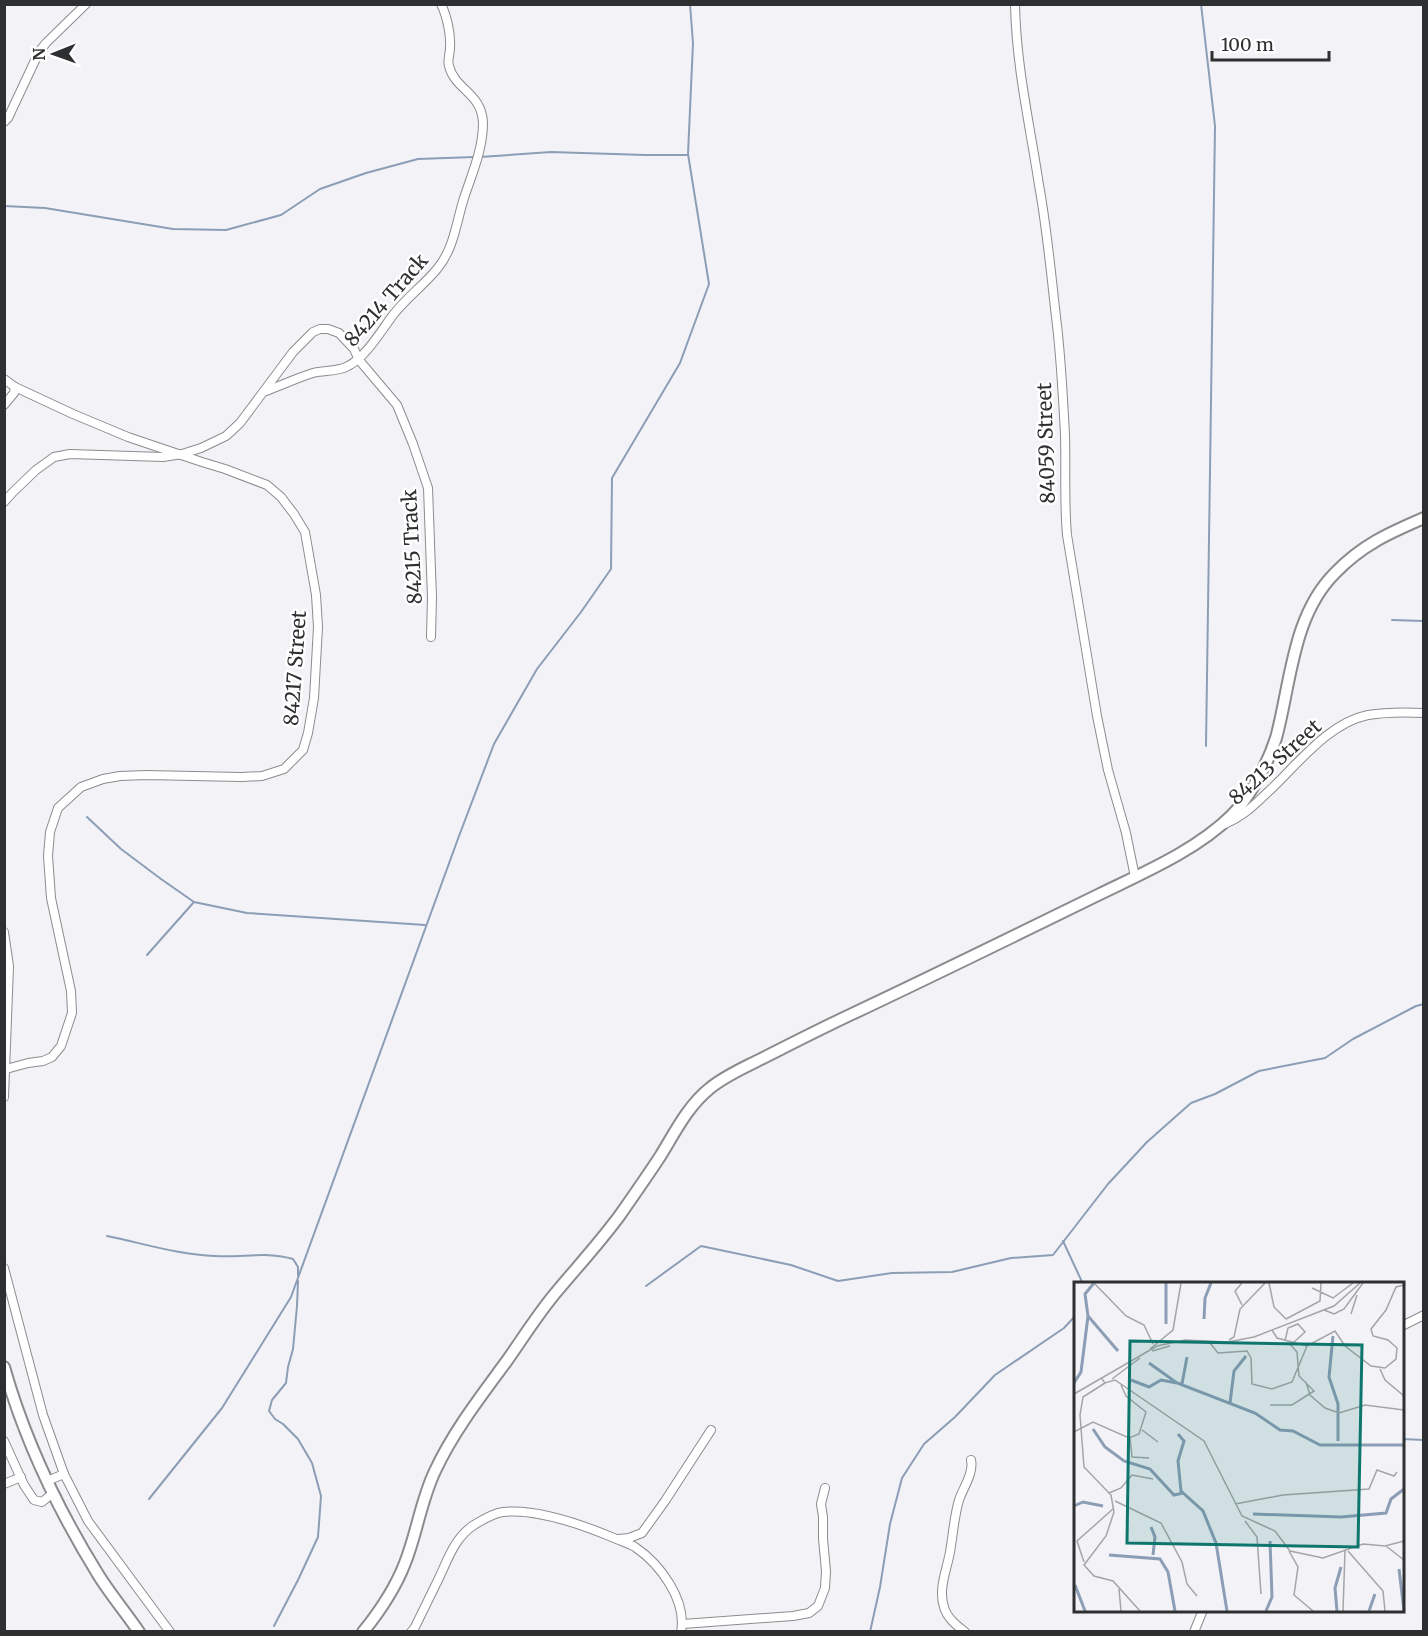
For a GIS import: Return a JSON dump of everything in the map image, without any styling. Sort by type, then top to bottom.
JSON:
[{"type":"street","points":[[4,122],[23,89],[39,52],[86,4]]},
{"type":"street","name":"84214 Track","points":[[265,391],[314,373],[346,368],[359,360],[402,304],[437,270],[447,254],[457,230],[480,148],[483,123],[480,108],[474,98],[461,86],[448,64],[450,46],[441,4]]},
{"type":"street","name":"84059 Street","points":[[1015,4],[1022,75],[1043,208],[1057,321],[1065,436],[1067,535],[1096,716],[1135,877]]},
{"type":"street","name":"84215 Track","points":[[265,391],[293,352],[313,332],[328,329],[339,333],[354,349],[359,360],[397,405],[428,488],[432,597],[431,637]]},
{"type":"street","name":"84217 Street","points":[[4,379],[15,387],[91,422],[267,485],[281,497],[305,532],[316,595],[318,627],[314,698],[308,733],[303,750],[284,769],[262,776],[242,777],[146,775],[111,777],[81,788],[58,808],[50,832],[48,856],[51,898],[69,983],[72,1013],[61,1046],[52,1057],[6,1069]]},
{"type":"street","points":[[4,405],[14,393],[15,387]]},
{"type":"street","points":[[4,502],[36,470],[54,457],[70,454],[163,457],[201,448],[226,436],[240,423],[265,391]]},
{"type":"street","points":[[363,1632],[384,1605],[406,1561],[426,1493],[452,1441],[479,1399],[555,1293],[616,1220],[684,1117],[706,1091],[722,1079],[802,1038],[1176,856],[1218,827],[1234,813],[1250,790],[1275,742],[1297,642],[1320,590],[1332,575],[1364,547],[1424,518]]},
{"type":"street","name":"84213 Street","points":[[1218,827],[1240,818],[1287,775],[1317,743],[1341,726],[1366,716],[1397,712],[1424,712]]},
{"type":"street","points":[[4,932],[9,966],[4,1096]]},
{"type":"street","points":[[4,1268],[43,1415],[64,1474],[88,1521],[170,1632]]},
{"type":"street","points":[[1404,1325],[1424,1315]]},
{"type":"street","points":[[4,1367],[30,1443],[60,1508],[100,1577],[139,1632]]},
{"type":"street","points":[[616,1539],[642,1533],[711,1430]]},
{"type":"street","points":[[4,1441],[34,1500],[42,1502],[53,1493]]},
{"type":"street","points":[[965,1632],[951,1620],[946,1612],[943,1605],[942,1583],[957,1511],[971,1470],[971,1460]]},
{"type":"street","points":[[48,1481],[64,1474]]},
{"type":"street","points":[[4,1484],[21,1477]]},
{"type":"street","points":[[411,1632],[452,1550],[461,1537],[472,1526],[501,1512],[520,1512],[551,1517],[595,1530],[634,1547],[657,1565],[674,1592],[682,1628],[809,1613],[818,1606],[825,1588],[826,1571],[821,1504],[825,1488]]},
{"type":"street","points":[[1194,1632],[1203,1612]]},
{"type":"waterway","points":[[149,1499],[222,1408],[291,1297],[494,744],[537,669],[611,569],[612,478],[680,363],[709,284],[688,154],[693,43],[690,4]]},
{"type":"waterway","points":[[1201,4],[1215,126],[1206,746]]},
{"type":"waterway","points":[[480,157],[551,152],[687,155]]},
{"type":"waterway","points":[[4,206],[45,208],[173,229],[226,230],[281,215],[320,189],[366,173],[418,159],[474,157]]},
{"type":"waterway","points":[[1392,620],[1424,621]]},
{"type":"waterway","points":[[87,817],[121,849],[194,902],[247,913],[425,925]]},
{"type":"waterway","points":[[147,955],[194,902]]},
{"type":"waterway","points":[[646,1286],[701,1246],[791,1265],[838,1281],[892,1273],[952,1272],[1011,1258],[1053,1255],[1108,1184],[1147,1142],[1191,1103],[1215,1094],[1259,1071],[1325,1058],[1353,1039],[1424,1004]]},
{"type":"waterway","points":[[107,1236],[201,1255],[264,1255],[293,1259],[298,1267],[298,1275]]},
{"type":"waterway","points":[[1063,1241],[1082,1282]]},
{"type":"waterway","points":[[274,1626],[318,1537],[321,1496],[312,1463],[298,1439],[269,1411],[272,1400],[286,1383],[293,1349],[298,1281]]},
{"type":"waterway","points":[[870,1632],[890,1524],[902,1478],[924,1444],[955,1417],[995,1375],[1064,1328],[1074,1317]]},
{"type":"waterway","points":[[1404,1439],[1424,1440]]}]
